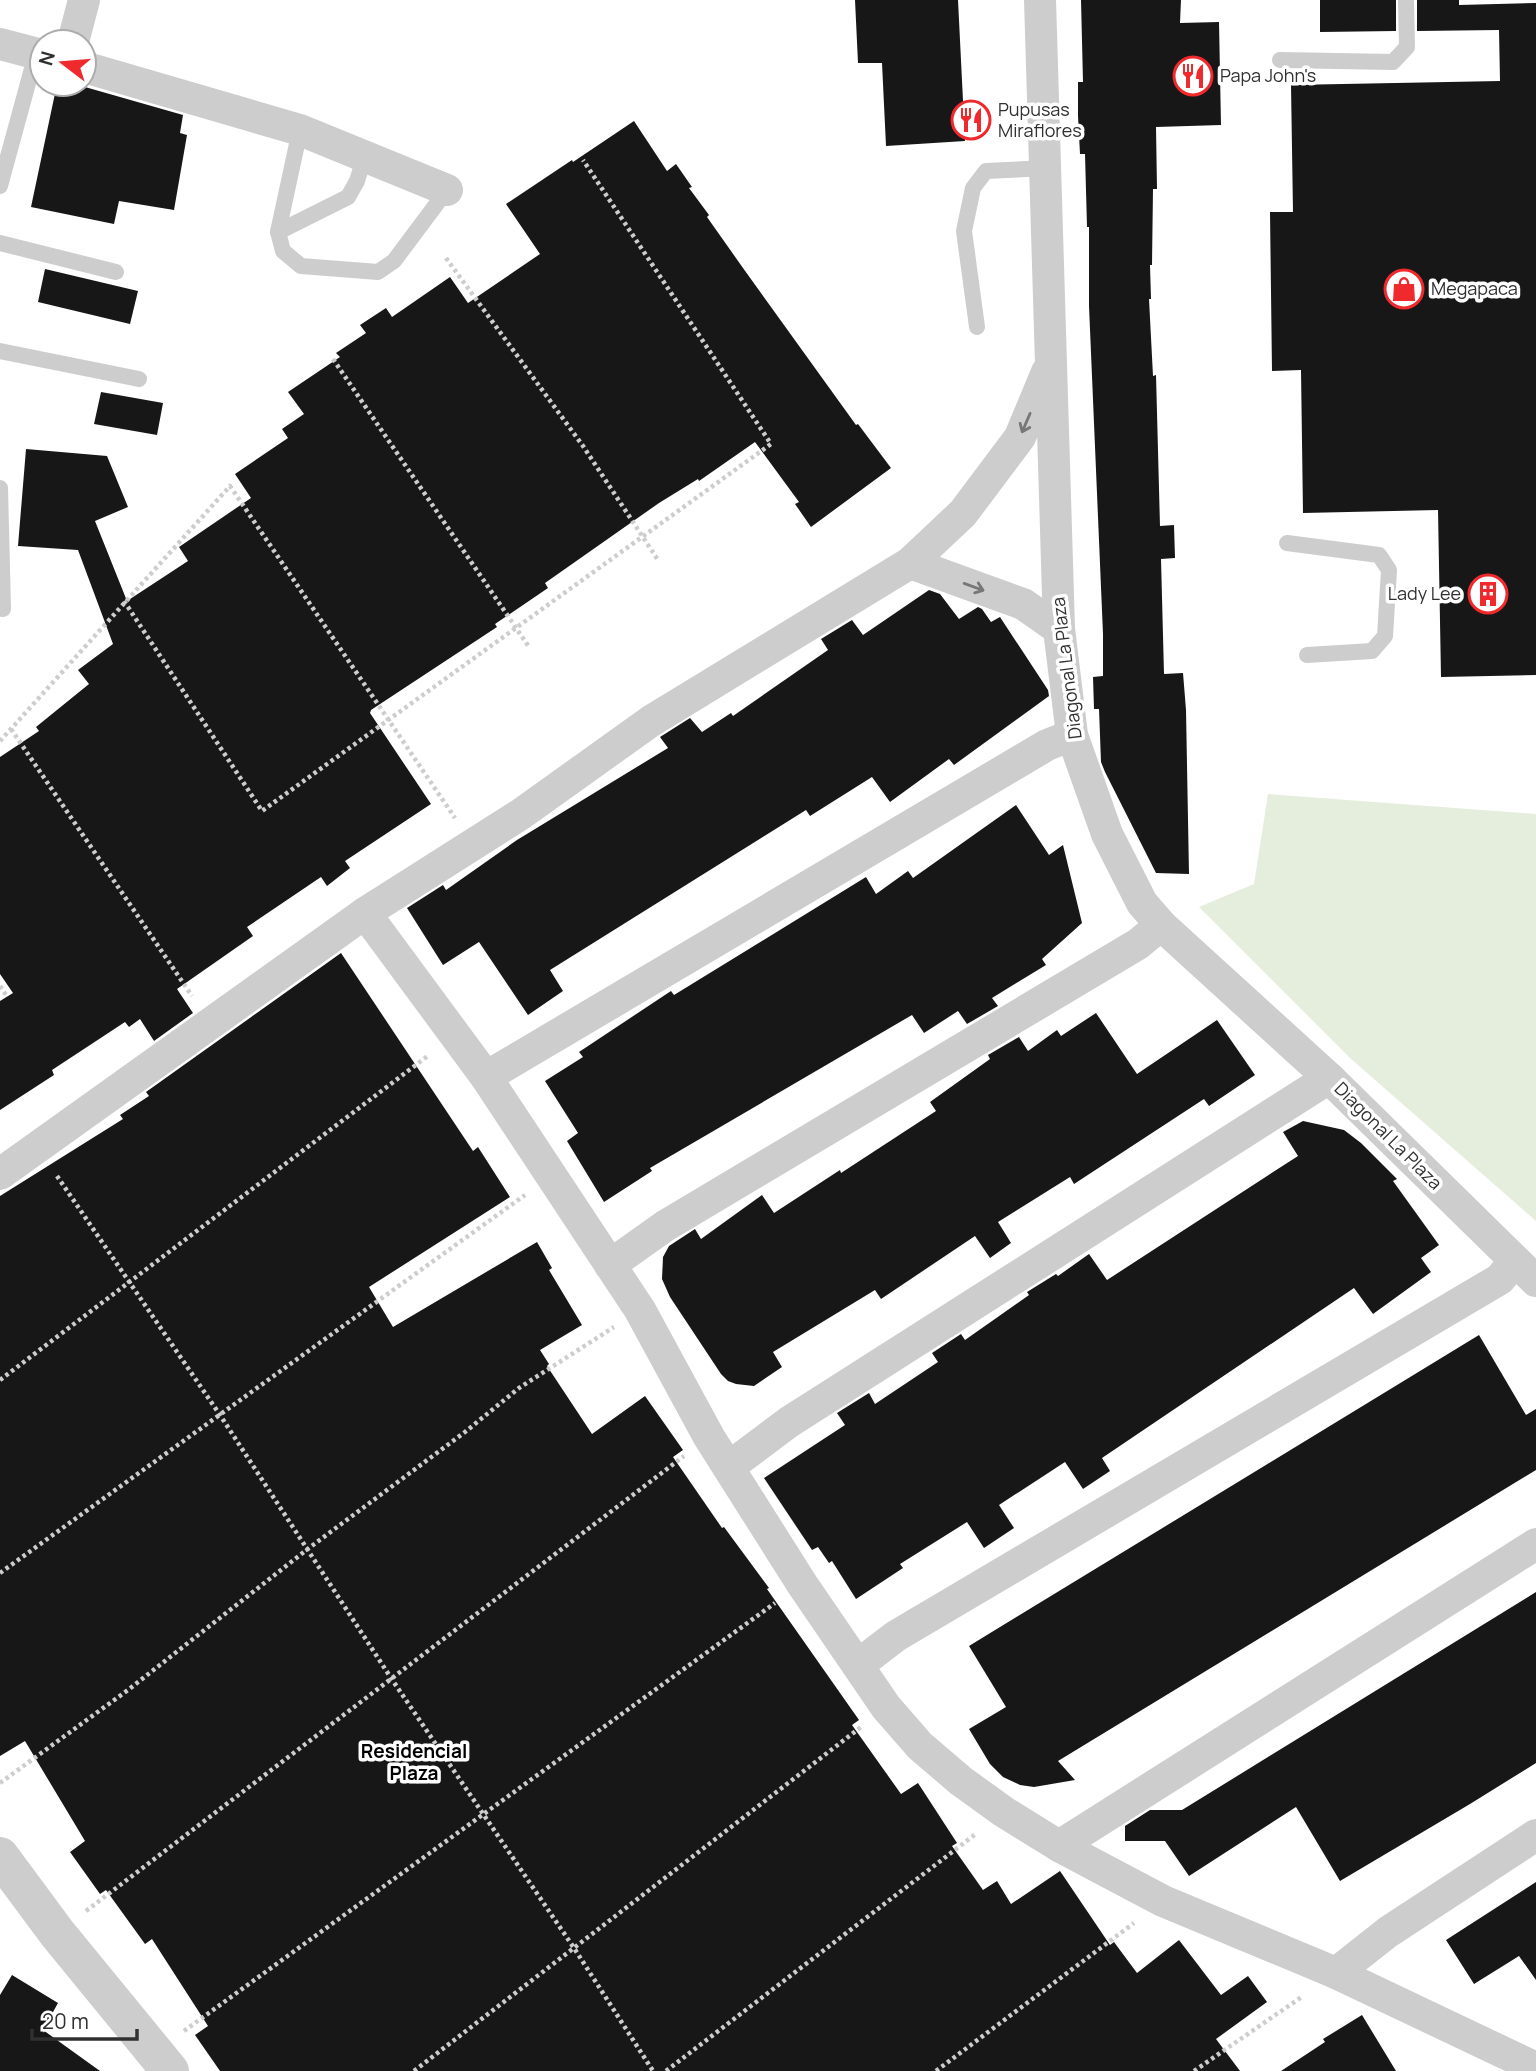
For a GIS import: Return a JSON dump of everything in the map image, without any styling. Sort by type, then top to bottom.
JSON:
[{"type":"street","points":[[77,28],[84,0]]},
{"type":"street","name":"Diagonal La Plaza","points":[[1040,0],[1059,629],[1072,736],[1107,834],[1142,904],[1161,925],[1329,1078],[1525,1271]]},
{"type":"street","points":[[0,44],[28,52]]},
{"type":"street","points":[[98,71],[300,130],[447,190]]},
{"type":"street","points":[[0,1174],[38,1144],[366,913],[521,814],[650,721],[910,563],[963,513],[1020,437],[1052,360]]},
{"type":"street","points":[[910,563],[1023,604],[1059,629]]},
{"type":"street","points":[[486,1077],[1046,745],[1072,736]]},
{"type":"street","points":[[366,913],[486,1077],[640,1310],[709,1437],[802,1584],[886,1707],[920,1746],[961,1781],[1004,1812],[1059,1846],[1163,1901],[1336,1973],[1536,2068]]},
{"type":"street","points":[[610,1265],[665,1226],[1138,944],[1161,925]]},
{"type":"street","points":[[729,1467],[789,1422],[1329,1078]]},
{"type":"street","points":[[858,1665],[896,1636],[1500,1279],[1525,1271]]},
{"type":"street","points":[[1059,1846],[1536,1544]]},
{"type":"street","points":[[1336,1973],[1388,1932],[1536,1835]]},
{"type":"street","points":[[0,1856],[57,1933],[163,2062]]},
{"type":"lane","points":[[1280,60],[1393,62],[1407,47],[1406,0]]},
{"type":"lane","points":[[0,186],[28,92]]},
{"type":"lane","points":[[300,130],[278,232],[283,251],[302,266],[378,272],[394,261],[447,190]]},
{"type":"lane","points":[[278,232],[348,197],[357,181],[365,155]]},
{"type":"lane","points":[[977,327],[964,231],[973,188],[986,171],[1046,168]]},
{"type":"lane","points":[[0,243],[116,272]]},
{"type":"lane","points":[[0,351],[139,379]]},
{"type":"lane","points":[[0,488],[3,609]]},
{"type":"lane","points":[[1287,543],[1379,555],[1389,570],[1385,636],[1372,651],[1307,654]]},
{"type":"path","points":[[124,601],[262,811],[771,444],[583,160]]},
{"type":"path","points":[[446,258],[583,446],[658,559]]},
{"type":"path","points":[[333,359],[529,647]]},
{"type":"path","points":[[0,741],[230,486],[473,845]]},
{"type":"path","points":[[11,729],[211,1022]]},
{"type":"path","points":[[0,986],[6,995]]},
{"type":"path","points":[[0,1380],[455,1036]]},
{"type":"path","points":[[38,1144],[51,1168],[309,1548],[391,1678],[574,1948],[653,2071]]},
{"type":"path","points":[[0,1573],[551,1176]]},
{"type":"path","points":[[0,1783],[119,1698],[309,1548],[465,1432],[519,1388],[640,1310]]},
{"type":"path","points":[[57,1933],[709,1437]]},
{"type":"path","points":[[163,2062],[484,1814],[802,1584]]},
{"type":"path","points":[[414,2071],[886,1707]]},
{"type":"path","points":[[666,2071],[1004,1812]]},
{"type":"path","points":[[936,2071],[1163,1901]]},
{"type":"path","points":[[1194,2071],[1336,1973]]},
{"type":"green space","points":[[1268,794],[1536,814],[1536,1221],[1350,1058],[1199,907],[1254,884]]},
{"type":"building","points":[[855,0],[958,0],[965,141],[886,146],[882,63],[858,63]]},
{"type":"building","points":[[1081,0],[1181,0],[1180,23],[1219,22],[1221,125],[1156,127],[1157,189],[1153,189],[1150,265],[1149,299],[1153,376],[1156,375],[1160,526],[1174,525],[1175,558],[1161,559],[1164,674],[1183,673],[1189,874],[1156,873],[1101,762],[1099,709],[1094,709],[1093,677],[1103,676],[1103,634],[1089,306],[1089,227],[1085,154],[1080,154],[1078,116],[1078,82],[1083,82]]},
{"type":"building","points":[[1320,0],[1396,0],[1396,31],[1320,32]]},
{"type":"building","points":[[1417,0],[1459,0],[1459,5],[1536,3],[1536,675],[1441,677],[1438,510],[1303,513],[1301,370],[1272,371],[1270,212],[1293,212],[1291,85],[1500,81],[1499,30],[1417,31]]},
{"type":"building","points":[[98,91],[183,115],[180,133],[187,135],[174,210],[119,201],[114,224],[31,207],[54,98],[98,98]]},
{"type":"building","points":[[634,121],[667,171],[676,164],[692,187],[689,188],[709,215],[707,217],[743,268],[856,425],[858,424],[891,468],[811,527],[795,504],[799,502],[755,442],[699,481],[698,479],[659,503],[545,583],[548,588],[495,624],[497,627],[371,710],[370,713],[431,804],[345,861],[350,868],[327,886],[321,877],[247,927],[253,936],[177,989],[193,1013],[154,1041],[140,1019],[129,1027],[125,1022],[52,1070],[54,1075],[0,1110],[0,1001],[13,993],[0,974],[0,757],[39,731],[36,727],[89,684],[78,670],[113,644],[78,550],[18,546],[26,449],[107,456],[128,507],[95,521],[127,601],[188,561],[179,547],[251,498],[235,474],[288,438],[282,429],[304,414],[288,392],[340,357],[336,353],[366,333],[360,325],[386,308],[392,317],[450,277],[468,303],[540,254],[506,204]]},
{"type":"building","points":[[45,269],[138,291],[130,324],[38,302]]},
{"type":"building","points":[[101,392],[163,403],[157,435],[94,424]]},
{"type":"building","points":[[929,590],[940,594],[959,619],[978,607],[991,622],[1000,617],[1048,690],[1049,696],[954,765],[949,759],[890,802],[872,777],[810,816],[806,810],[550,970],[563,991],[528,1015],[479,942],[443,965],[407,908],[443,885],[446,890],[517,840],[668,748],[660,737],[690,718],[702,732],[731,713],[733,716],[828,650],[821,639],[852,620],[863,635]]},
{"type":"building","points":[[1016,805],[1049,855],[1063,845],[1082,923],[1042,959],[1046,965],[992,998],[998,1006],[967,1024],[958,1011],[924,1033],[912,1015],[650,1168],[652,1171],[604,1202],[567,1141],[578,1133],[545,1081],[583,1057],[579,1052],[671,991],[674,995],[866,877],[876,894],[908,871],[913,878]]},
{"type":"building","points":[[341,953],[473,1151],[478,1147],[510,1197],[369,1287],[393,1327],[537,1242],[552,1268],[549,1270],[582,1325],[540,1350],[549,1364],[547,1366],[592,1434],[645,1396],[683,1450],[673,1457],[722,1528],[724,1527],[769,1588],[767,1589],[859,1720],[852,1725],[901,1794],[918,1783],[957,1843],[952,1846],[983,1890],[997,1881],[1011,1904],[1060,1871],[1110,1945],[1114,1942],[1137,1973],[1179,1940],[1221,1995],[1248,1976],[1267,2002],[1216,2039],[1240,2071],[220,2071],[195,2035],[208,2026],[152,1939],[145,1944],[106,1890],[100,1894],[70,1852],[85,1841],[25,1741],[0,1756],[0,1196],[123,1119],[120,1115],[149,1096],[146,1092]]},
{"type":"building","points":[[1096,1013],[1137,1074],[1217,1020],[1255,1075],[1209,1106],[1204,1099],[1074,1184],[1070,1177],[998,1222],[1011,1243],[990,1258],[975,1236],[881,1299],[875,1290],[773,1352],[782,1367],[754,1386],[736,1384],[721,1374],[670,1297],[662,1279],[663,1257],[669,1246],[695,1229],[701,1239],[762,1195],[774,1213],[936,1111],[930,1102],[990,1059],[988,1055],[1019,1037],[1028,1051],[1057,1030],[1061,1036]]},
{"type":"building","points":[[1303,1121],[1344,1130],[1397,1179],[1393,1181],[1439,1245],[1421,1258],[1431,1272],[1373,1314],[1354,1288],[1102,1458],[1110,1471],[1083,1489],[1065,1462],[999,1505],[1014,1528],[984,1548],[967,1522],[900,1564],[903,1568],[856,1599],[832,1561],[829,1563],[818,1547],[812,1550],[764,1478],[845,1425],[837,1413],[869,1393],[875,1404],[938,1362],[932,1353],[961,1334],[965,1340],[1029,1295],[1027,1292],[1056,1274],[1058,1276],[1089,1254],[1107,1280],[1298,1156],[1283,1132]]},
{"type":"building","points":[[1479,1335],[1526,1415],[1536,1409],[1536,1470],[1058,1761],[1075,1780],[1034,1787],[1020,1785],[1003,1777],[990,1764],[969,1729],[1006,1707],[969,1646]]},
{"type":"building","points":[[1536,1592],[1536,1763],[1470,1804],[1340,1881],[1296,1807],[1189,1876],[1165,1841],[1125,1841],[1125,1826],[1150,1810],[1182,1810]]},
{"type":"building","points":[[1536,1882],[1536,1980],[1519,1956],[1474,1984],[1446,1940]]},
{"type":"building","points":[[12,1975],[58,2003],[43,2030],[100,2071],[0,2071],[0,1995]]},
{"type":"building","points":[[1362,2015],[1396,2071],[1281,2071],[1325,2042],[1323,2039]]},
{"type":"place","name":"Papa John's","points":[[1193,76]]},
{"type":"place","name":"Pupusas Miraflores","points":[[971,120]]},
{"type":"place","name":"Megapaca","points":[[1404,289]]},
{"type":"place","name":"Lady Lee","points":[[1488,594]]},
{"type":"district","name":"Residencial Plaza","points":[[414,1762]]}]
